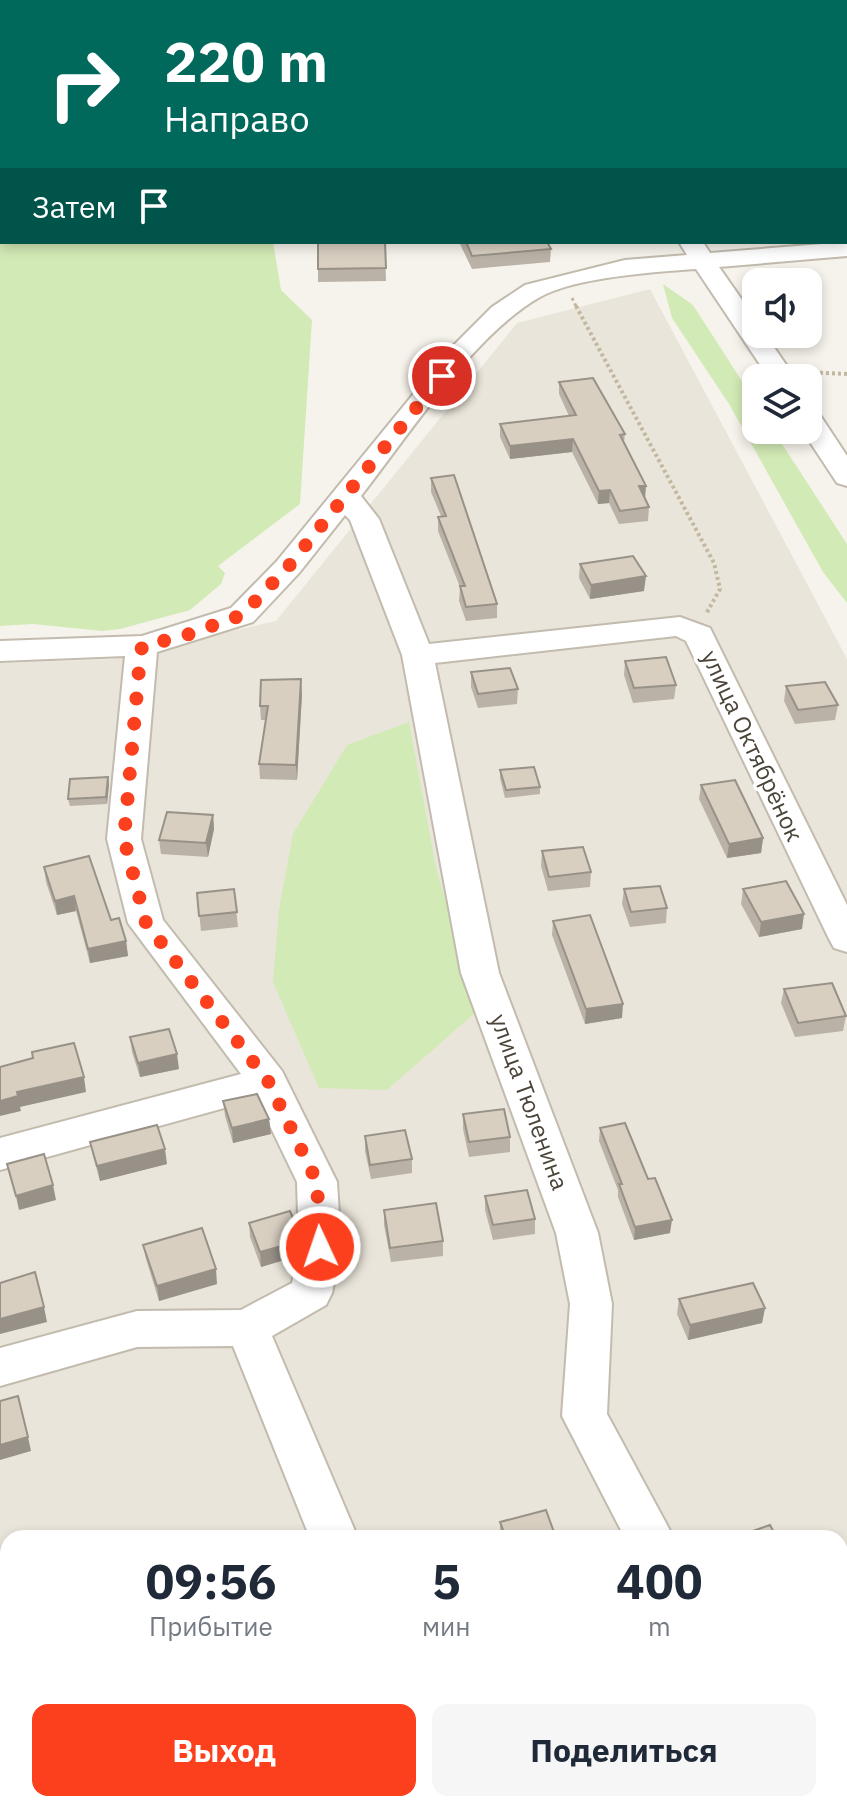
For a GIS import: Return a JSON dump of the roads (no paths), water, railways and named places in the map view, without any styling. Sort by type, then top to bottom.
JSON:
[{"type":"street","points":[[0,651],[141,657],[184,636],[242,615],[288,567],[460,354],[501,312],[534,290],[696,251],[847,249]]},
{"type":"street","points":[[696,251],[773,364]]},
{"type":"street","points":[[822,436],[843,462]]},
{"type":"street","name":"улица Тюленина","points":[[345,495],[364,519],[418,655],[480,973],[577,1233],[591,1304],[584,1416],[646,1530]]},
{"type":"street","name":"улица Октябрёнок","points":[[418,655],[680,626],[699,635],[847,939]]},
{"type":"street","points":[[0,1367],[137,1329],[247,1328],[311,1293],[320,1247],[317,1182],[268,1081],[146,923],[124,839],[141,657]]},
{"type":"street","points":[[0,1154],[268,1081]]},
{"type":"street","points":[[247,1328],[331,1530]]}]
